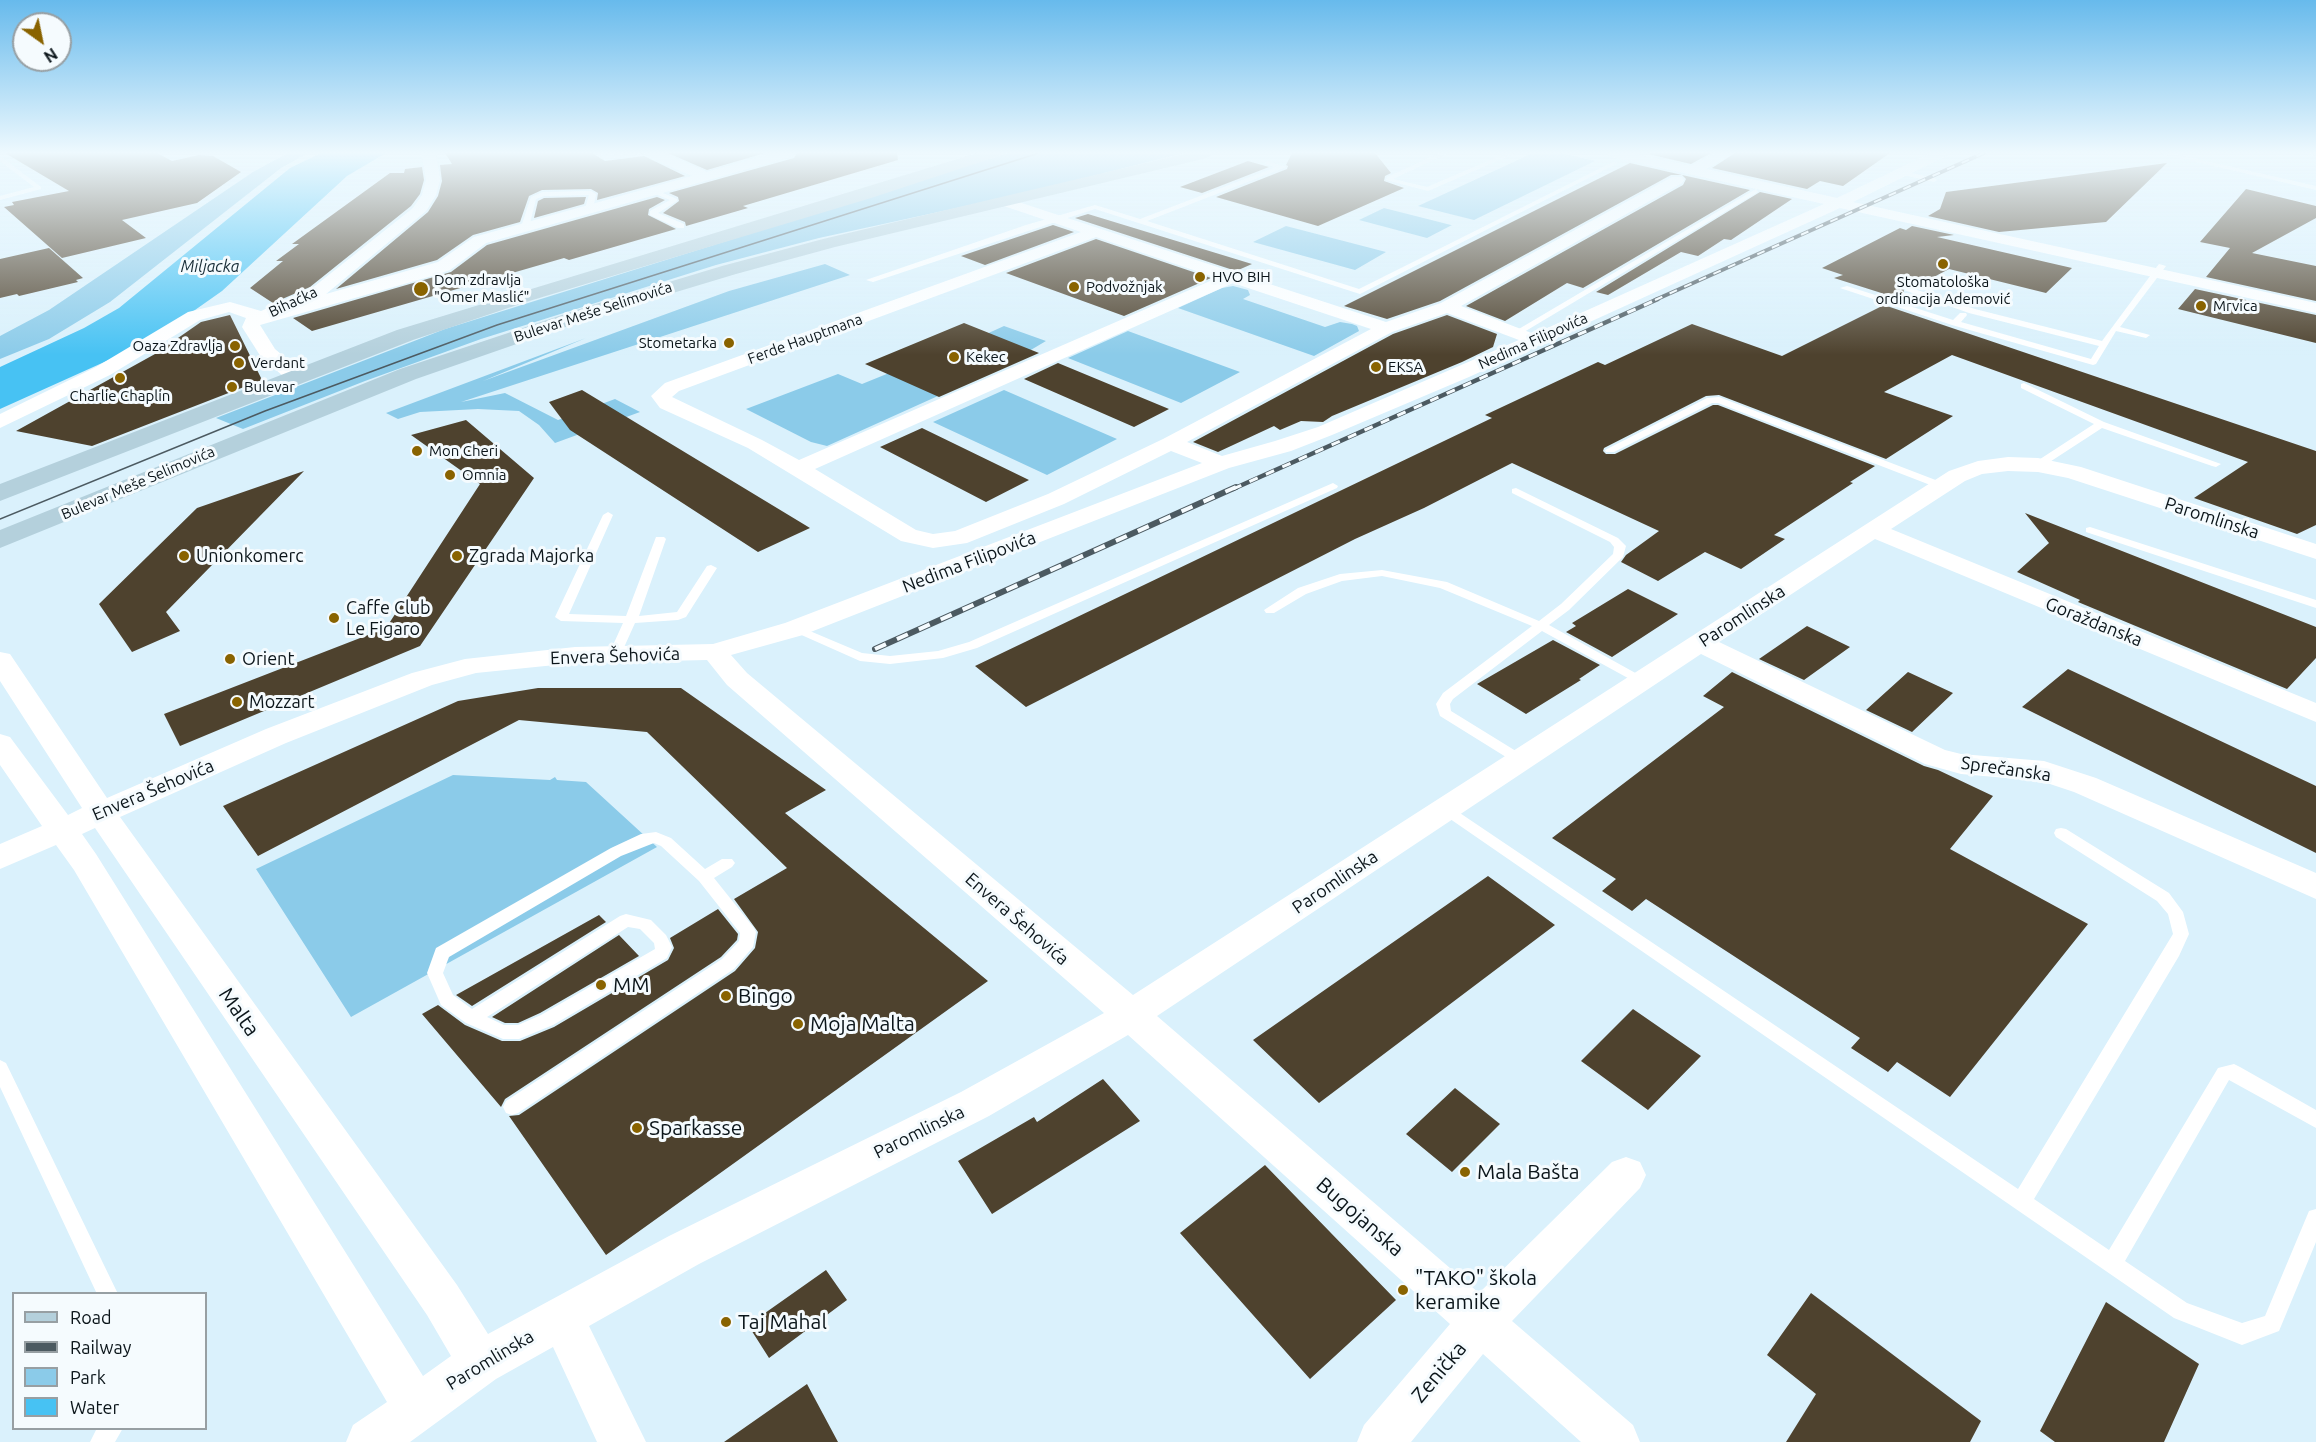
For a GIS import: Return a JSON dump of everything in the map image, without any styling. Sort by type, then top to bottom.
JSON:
[{"type":"main road","name":"Bulevar Meše Selimovića","points":[[0,493],[300,374],[474,312],[778,220]]},
{"type":"main road","name":"Bulevar Meše Selimovića","points":[[0,540],[271,428],[527,332],[657,291],[783,255],[929,220]]},
{"type":"street","name":"Bihaćka","points":[[0,422],[103,371],[194,316],[230,307],[262,317],[317,293],[407,220]]},
{"type":"street","points":[[300,374],[290,372],[268,353],[251,327],[252,322],[262,317],[433,270],[444,266],[480,240],[549,220]]},
{"type":"street","points":[[1061,220],[1386,328]]},
{"type":"street","name":"Nedima Filipovića","points":[[909,536],[933,541],[959,538],[1056,499],[1170,443],[1386,328],[1447,307],[1604,220]]},
{"type":"street","name":"Nedima Filipovića","points":[[714,652],[794,629],[1221,463],[1283,446],[1325,431],[1472,368],[1797,220]]},
{"type":"street","points":[[1935,220],[2159,269],[2316,300]]},
{"type":"street","name":"Ferde Hauptmana","points":[[909,536],[798,468],[754,444],[667,404],[661,396],[672,387],[1096,232]]},
{"type":"street","points":[[2159,269],[2316,308]]},
{"type":"street","points":[[798,468],[1233,277]]},
{"type":"street","name":"Nedima Filipovića","points":[[1447,307],[1522,335]]},
{"type":"street","points":[[1170,443],[1221,463]]},
{"type":"street","name":"Paromlinska","points":[[370,1442],[480,1363],[684,1250],[975,1104],[1131,1016],[1445,808],[1873,530],[1942,486],[1978,468],[2008,464],[2038,465],[2073,472],[2316,552]]},
{"type":"street","name":"Goraždanska","points":[[1873,530],[2316,713]]},
{"type":"street","points":[[918,582],[959,538]]},
{"type":"street","name":"Sprečanska","points":[[1700,643],[1935,757],[1961,764],[2044,771],[2074,781],[2316,887]]},
{"type":"street","name":"Envera Šehovića","points":[[0,857],[276,736],[422,679],[475,665],[575,656],[714,652],[737,679],[1131,1016]]},
{"type":"street","name":"Malta","points":[[0,660],[261,1044],[442,1300],[480,1363]]},
{"type":"street","points":[[0,744],[92,872],[416,1407]]},
{"type":"street","name":"Bugojanska","points":[[1131,1016],[1616,1442]]},
{"type":"street","name":"Zenička","points":[[1380,1442],[1481,1322],[1626,1175]]},
{"type":"street","points":[[562,1318],[622,1442]]},
{"type":"lane","points":[[525,227],[527,220]]},
{"type":"lane","points":[[669,220],[681,226]]},
{"type":"lane","points":[[870,280],[1053,220]]},
{"type":"lane","points":[[1134,220],[1360,292],[1495,220]]},
{"type":"lane","points":[[1139,222],[1143,220]]},
{"type":"lane","points":[[1522,335],[1708,220]]},
{"type":"lane","points":[[1844,288],[1955,323],[2093,362],[2114,328],[2159,269]]},
{"type":"lane","points":[[1906,293],[2103,344]]},
{"type":"lane","points":[[1955,323],[1971,310]]},
{"type":"lane","points":[[2114,328],[2145,335]]},
{"type":"lane","points":[[2024,386],[2101,424],[2216,464]]},
{"type":"lane","points":[[1610,450],[1710,400],[1719,400],[1942,486]]},
{"type":"lane","points":[[2038,465],[2101,424]]},
{"type":"lane","points":[[794,629],[860,657],[890,660],[939,655],[973,645],[1333,486]]},
{"type":"lane","points":[[1516,491],[1614,540],[1620,546],[1619,555],[1542,626],[1448,696],[1443,704],[1445,713],[1520,759]]},
{"type":"lane","points":[[608,515],[559,616],[630,620],[678,616],[711,568]]},
{"type":"lane","points":[[2090,530],[2316,604]]},
{"type":"lane","points":[[615,654],[660,539]]},
{"type":"lane","points":[[1270,610],[1302,591],[1340,578],[1382,573],[1443,585],[1542,626],[1642,680]]},
{"type":"lane","points":[[1445,808],[2181,1311],[2241,1334],[2272,1324],[2316,1218]]},
{"type":"lane","points":[[2021,1202],[2168,960],[2181,934],[2175,912],[2163,897],[2061,833]]},
{"type":"lane","points":[[472,1018],[626,920],[645,924],[660,939],[664,948],[662,952],[547,1020],[519,1032],[503,1032],[472,1018],[447,1000],[435,973],[442,953],[616,852],[646,838],[662,839],[704,877],[748,932],[747,943],[728,964],[512,1107]]},
{"type":"lane","points":[[704,877],[727,863]]},
{"type":"lane","points":[[0,1068],[108,1292]]},
{"type":"lane","points":[[2112,1263],[2224,1073],[2234,1072],[2316,1120]]},
{"type":"lane","points":[[101,1442],[110,1430]]},
{"type":"green space","points":[[182,220],[214,220],[110,302],[49,339],[0,359],[0,336],[49,310]]},
{"type":"green space","points":[[793,220],[900,220],[819,238],[716,265],[481,339],[243,429],[216,418],[445,329]]},
{"type":"green space","points":[[1360,220],[1433,220],[1452,225],[1427,238]]},
{"type":"green space","points":[[1286,226],[1386,252],[1355,270],[1253,242]]},
{"type":"green space","points":[[825,264],[850,275],[461,402],[505,393],[558,420],[615,399],[640,412],[555,443],[539,425],[519,411],[478,409],[420,412],[398,419],[386,413],[586,338],[483,381],[729,291]]},
{"type":"green space","points":[[1233,286],[1248,290],[1250,295],[1243,299],[1325,327],[1340,322],[1357,326],[1359,331],[1314,356],[1178,308],[1222,288]]},
{"type":"green space","points":[[1004,326],[1046,341],[1024,354],[982,336]]},
{"type":"green space","points":[[1128,331],[1240,372],[1181,403],[1068,358]]},
{"type":"green space","points":[[899,369],[949,391],[827,446],[811,442],[746,409],[838,374],[862,384]]},
{"type":"green space","points":[[1004,390],[1117,439],[1047,475],[933,422]]},
{"type":"green space","points":[[453,775],[550,780],[555,777],[557,780],[586,782],[657,847],[351,1017],[256,869]]},
{"type":"water","name":"Miljacka","points":[[226,220],[299,220],[222,291],[149,340],[0,409],[0,367],[84,328],[119,308]]},
{"type":"building","points":[[19,220],[122,220],[146,238],[62,258]]},
{"type":"building","points":[[325,220],[393,220],[310,287],[273,303],[250,288],[283,261],[276,261],[299,244],[292,244]]},
{"type":"building","points":[[418,220],[521,220],[473,235],[437,260],[336,289]]},
{"type":"building","points":[[575,220],[659,220],[676,229],[569,260],[564,258],[312,331],[293,318],[451,272],[487,245]]},
{"type":"building","points":[[681,220],[706,220],[686,226],[685,222]]},
{"type":"building","points":[[1082,220],[1109,220],[1252,264],[1236,271]]},
{"type":"building","points":[[1298,220],[1331,220],[1318,226]]},
{"type":"building","points":[[1515,220],[1588,220],[1440,301],[1387,319],[1344,306]]},
{"type":"building","points":[[1620,220],[1698,220],[1583,288],[1567,283],[1505,321],[1466,306]]},
{"type":"building","points":[[1714,220],[1760,220],[1731,240],[1724,239],[1698,256],[1681,252],[1608,295],[1596,292]]},
{"type":"building","points":[[1947,220],[2108,220],[2106,222],[1999,232]]},
{"type":"building","points":[[2219,220],[2312,220],[2252,253],[2316,266],[2316,301],[2206,277],[2230,248],[2200,242]]},
{"type":"building","points":[[1053,225],[1074,232],[985,265],[961,256]]},
{"type":"building","name":"Stomatološka ordinacija Ademović","points":[[1912,226],[1954,235],[1937,237],[2072,268],[2046,293],[1949,269],[1915,287],[1903,288],[1904,292],[1894,297],[1834,278],[1843,275],[1822,268],[1900,228],[1906,230]]},
{"type":"building","points":[[1096,239],[1211,278],[1124,316],[1006,273]]},
{"type":"building","points":[[49,248],[83,278],[76,280],[78,282],[19,296],[17,294],[0,298],[0,259]]},
{"type":"building","points":[[2195,289],[2316,315],[2316,343],[2178,309]]},
{"type":"building","points":[[1884,305],[2316,451],[2316,525],[2297,534],[2194,498],[2248,462],[1952,355],[1884,392],[1953,416],[1886,459],[1719,395],[1706,396],[1604,448],[1603,451],[1606,454],[1615,454],[1713,405],[1718,405],[1875,466],[1774,535],[1785,539],[1741,569],[1705,552],[1658,581],[1621,562],[1626,555],[1659,531],[1512,463],[1424,508],[1355,539],[1026,707],[975,666],[1492,418],[1485,415],[1598,362],[1605,365],[1692,324],[1782,356]]},
{"type":"building","points":[[230,315],[262,380],[92,446],[16,431],[155,354],[201,322]]},
{"type":"building","points":[[1447,315],[1497,334],[1493,347],[1332,416],[1323,422],[1301,421],[1280,430],[1274,426],[1218,452],[1193,442],[1393,334]]},
{"type":"building","points":[[964,323],[1039,353],[939,397],[865,364]]},
{"type":"building","points":[[1058,363],[1169,409],[1134,427],[1024,379]]},
{"type":"building","points":[[582,390],[810,528],[758,552],[570,430],[549,402]]},
{"type":"building","name":"Zgrada Majorka","points":[[466,420],[534,478],[420,646],[180,746],[164,714],[386,628],[480,484],[411,435]]},
{"type":"building","points":[[922,428],[1029,480],[986,502],[880,447]]},
{"type":"building","name":"Unionkomerc","points":[[304,471],[166,612],[180,631],[132,652],[99,604],[197,508]]},
{"type":"building","points":[[2025,513],[2316,627],[2316,658],[2287,689],[2078,602],[2080,600],[2017,572],[2049,543]]},
{"type":"building","points":[[1628,589],[1678,614],[1612,657],[1566,632],[1576,626],[1572,623]]},
{"type":"building","points":[[1807,626],[1850,647],[1804,680],[1759,659]]},
{"type":"building","points":[[1553,640],[1600,665],[1579,679],[1581,680],[1526,714],[1477,684]]},
{"type":"building","points":[[2068,669],[2316,786],[2316,853],[2022,707]]},
{"type":"building","points":[[1732,672],[1924,766],[1938,770],[1993,796],[1950,849],[2088,924],[1950,1097],[1897,1062],[1888,1072],[1851,1048],[1860,1038],[1646,899],[1632,911],[1602,891],[1616,879],[1552,838],[1724,707],[1703,696]]},
{"type":"building","points":[[1908,672],[1953,693],[1912,732],[1866,710]]},
{"type":"building","name":"Moja Malta","points":[[538,688],[681,688],[826,790],[785,813],[988,981],[606,1255],[509,1116],[519,1115],[735,971],[755,948],[758,932],[734,899],[787,868],[647,732],[519,720],[258,856],[223,806],[458,701]]},
{"type":"building","points":[[1488,876],[1555,925],[1319,1103],[1253,1040]]},
{"type":"building","points":[[718,909],[738,934],[737,940],[721,957],[505,1099],[501,1107],[422,1014],[438,1005],[465,1025],[502,1041],[520,1041],[554,1027],[668,960],[674,948],[670,938]]},
{"type":"building","points":[[599,915],[606,922],[472,1006],[456,995]]},
{"type":"building","points":[[619,935],[639,956],[540,1013],[518,1023],[505,1023],[492,1017]]},
{"type":"building","points":[[1633,1009],[1701,1056],[1648,1110],[1581,1061]]},
{"type":"building","points":[[1103,1079],[1140,1121],[992,1214],[958,1161],[1034,1117],[1037,1122]]},
{"type":"building","points":[[1455,1088],[1500,1124],[1452,1172],[1406,1134]]},
{"type":"building","points":[[1265,1165],[1396,1300],[1310,1379],[1180,1233]]},
{"type":"building","points":[[826,1270],[847,1300],[769,1358],[748,1325]]},
{"type":"building","points":[[1811,1293],[1981,1421],[1970,1442],[1786,1442],[1816,1394],[1767,1355]]},
{"type":"building","points":[[2106,1302],[2199,1364],[2164,1442],[2055,1442],[2040,1431]]},
{"type":"building","points":[[807,1384],[838,1442],[724,1442]]},
{"type":"tram line","points":[[0,519],[265,411],[497,325],[827,220]]},
{"type":"railway","points":[[1655,300],[1833,220]]},
{"type":"railway","points":[[1233,489],[1658,299]]},
{"type":"railway","points":[[875,649],[1236,487]]},
{"type":"place","name":"Stomatološka ordinacija Ademović","points":[[1943,264]]},
{"type":"place","name":"HVO BIH","points":[[1200,277]]},
{"type":"place","name":"Podvožnjak","points":[[1074,287]]},
{"type":"place","name":"Dom zdravlja \"Omer Maslić\"","points":[[421,289]]},
{"type":"place","name":"Mrvica","points":[[2201,306]]},
{"type":"place","name":"Stometarka","points":[[729,343]]},
{"type":"place","name":"Oaza Zdravlja","points":[[235,346]]},
{"type":"place","name":"Kekec","points":[[954,357]]},
{"type":"place","name":"Verdant","points":[[239,363]]},
{"type":"place","name":"EKSA","points":[[1376,367]]},
{"type":"place","name":"Charlie Chaplin","points":[[120,378]]},
{"type":"place","name":"Bulevar","points":[[232,387]]},
{"type":"place","name":"Mon Cheri","points":[[417,451]]},
{"type":"place","name":"Omnia","points":[[450,475]]},
{"type":"place","name":"Unionkomerc","points":[[184,556]]},
{"type":"place","name":"Zgrada Majorka","points":[[457,556]]},
{"type":"place","name":"Caffe Club Le Figaro","points":[[334,618]]},
{"type":"place","name":"Orient","points":[[230,659]]},
{"type":"place","name":"Mozzart","points":[[237,702]]},
{"type":"place","name":"MM","points":[[601,985]]},
{"type":"place","name":"Bingo","points":[[726,996]]},
{"type":"place","name":"Moja Malta","points":[[798,1024]]},
{"type":"place","name":"Sparkasse","points":[[637,1128]]},
{"type":"place","name":"Mala Bašta","points":[[1465,1172]]},
{"type":"place","name":"\"TAKO\" škola keramike","points":[[1403,1290]]},
{"type":"place","name":"Taj Mahal","points":[[726,1322]]}]
